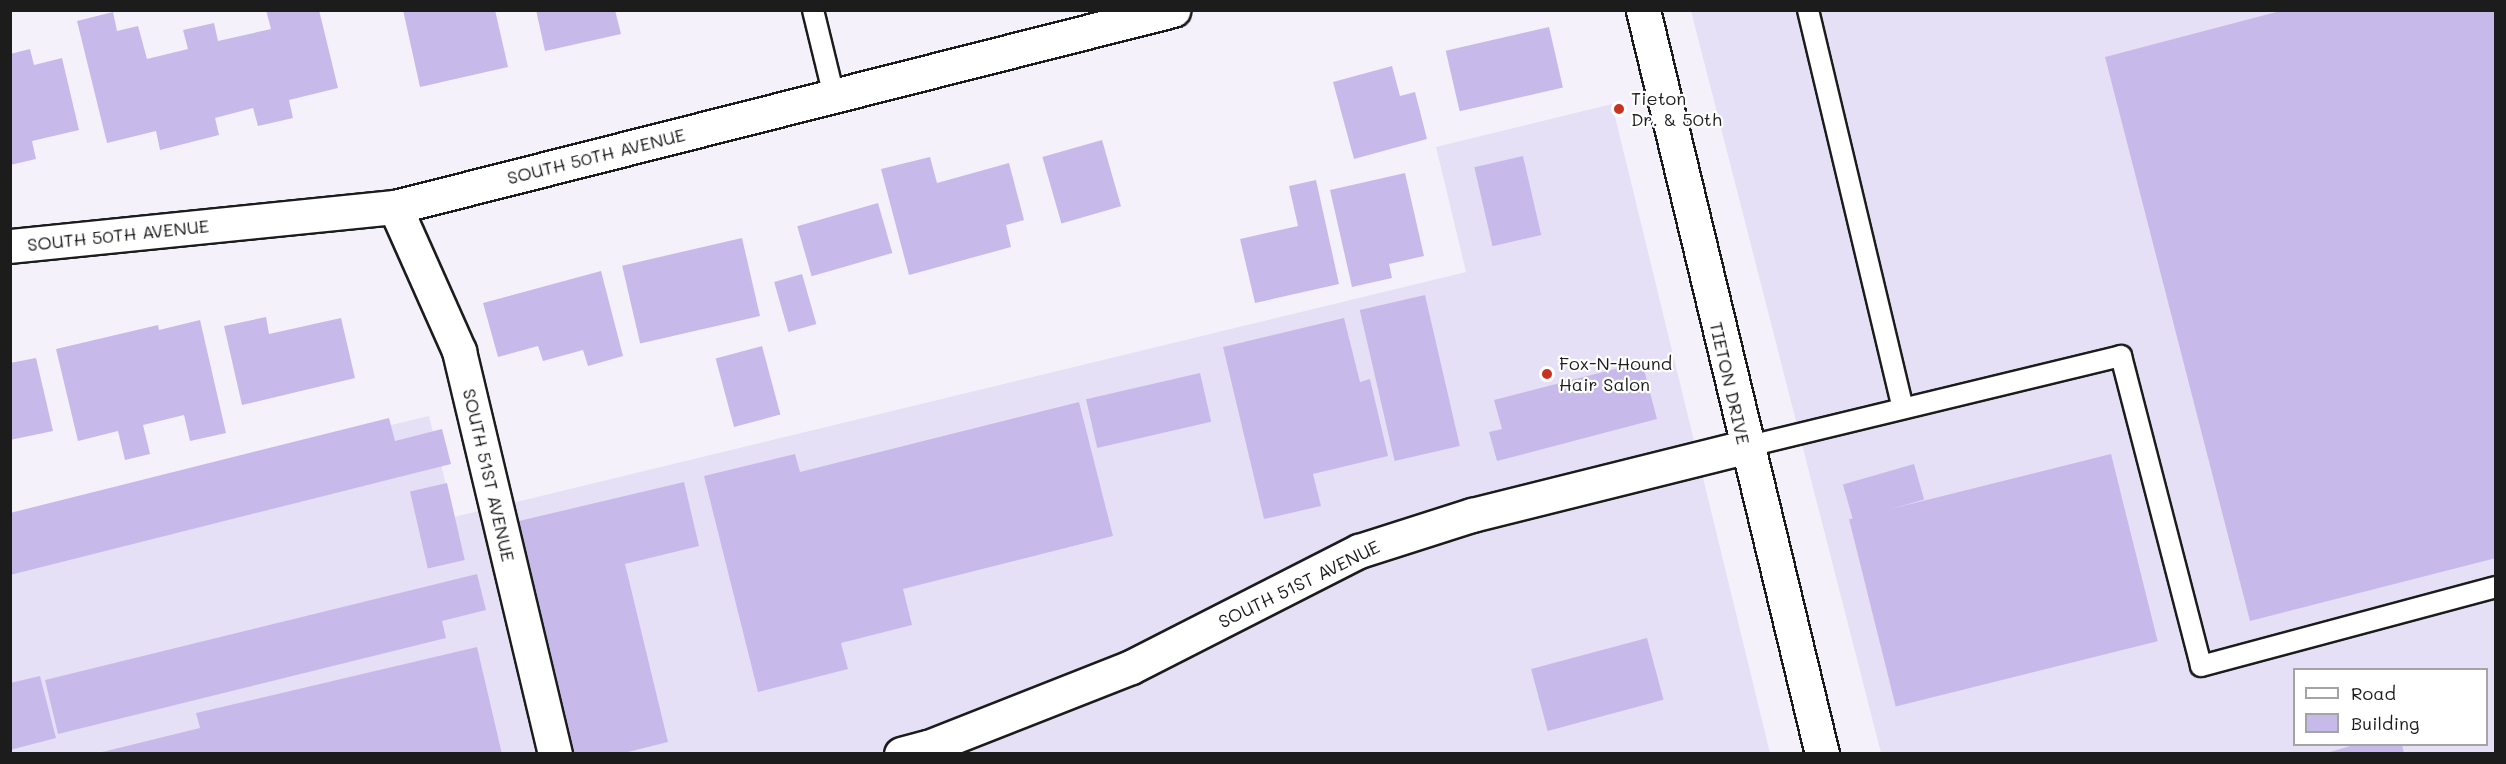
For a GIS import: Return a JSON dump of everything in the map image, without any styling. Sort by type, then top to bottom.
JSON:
[{"type":"street","name":"SOUTH 50TH AVENUE","points":[[10,246],[395,207],[834,96],[1096,20],[1173,10]]},
{"type":"street","name":"TIETON DRIVE","points":[[1650,12],[1745,447],[1822,753]]},
{"type":"street","name":"SOUTH 51ST AVENUE","points":[[395,207],[459,351],[555,753]]},
{"type":"street","name":"SOUTH 51ST AVENUE","points":[[901,753],[928,747],[1131,667],[1359,551],[1472,515],[1745,447]]},
{"type":"lane","points":[[813,10],[834,96]]},
{"type":"lane","points":[[1808,10],[1903,408]]},
{"type":"lane","points":[[1745,447],[2121,356],[2201,666],[2496,586]]},
{"type":"shaded area","points":[[1691,11],[2495,11],[2495,753],[1881,753]]},
{"type":"shaded area","points":[[1612,104],[1770,753],[11,753],[10,516],[429,416],[454,517],[1466,272],[1436,147]]},
{"type":"building","points":[[266,10],[319,10],[338,88],[289,100],[293,118],[258,126],[253,108],[215,118],[219,135],[160,150],[156,131],[107,143],[77,21],[113,12],[117,31],[138,26],[147,59],[188,49],[183,30],[214,23],[218,41],[271,29]]},
{"type":"building","points":[[403,10],[495,10],[508,67],[420,87]]},
{"type":"building","points":[[536,10],[615,10],[621,34],[545,51]]},
{"type":"building","points":[[2284,10],[2496,10],[2496,558],[2250,621],[2105,57]]},
{"type":"building","points":[[1549,27],[1563,87],[1460,111],[1446,51]]},
{"type":"building","points":[[30,49],[34,65],[62,58],[79,130],[32,141],[36,159],[10,165],[10,54]]},
{"type":"building","points":[[1392,66],[1400,96],[1415,92],[1427,139],[1354,159],[1333,82]]},
{"type":"building","points":[[1102,140],[1121,206],[1061,223],[1042,157]]},
{"type":"building","points":[[1523,156],[1541,235],[1493,246],[1474,167]]},
{"type":"building","points":[[930,157],[937,183],[1009,163],[1024,220],[1006,225],[1011,247],[909,275],[881,169]]},
{"type":"building","points":[[1405,173],[1424,256],[1389,264],[1392,278],[1352,287],[1330,190]]},
{"type":"building","points":[[1316,180],[1339,284],[1255,303],[1240,239],[1298,226],[1289,186]]},
{"type":"building","points":[[878,203],[892,253],[812,276],[797,226]]},
{"type":"building","points":[[742,238],[760,316],[640,344],[622,266]]},
{"type":"building","points":[[601,271],[623,356],[588,366],[583,350],[543,361],[538,346],[498,357],[483,303]]},
{"type":"building","points":[[802,274],[816,324],[788,332],[774,282]]},
{"type":"building","points":[[1425,295],[1460,446],[1395,461],[1360,310]]},
{"type":"building","points":[[266,317],[269,334],[341,318],[355,378],[242,405],[224,326]]},
{"type":"building","points":[[1344,318],[1360,382],[1370,379],[1388,456],[1313,474],[1321,506],[1264,519],[1223,347]]},
{"type":"building","points":[[200,320],[226,433],[190,441],[184,415],[143,425],[150,454],[125,460],[118,431],[78,441],[56,349],[158,325],[159,330]]},
{"type":"building","points":[[762,346],[780,415],[734,427],[716,358]]},
{"type":"building","points":[[36,358],[53,431],[10,440],[10,363]]},
{"type":"building","points":[[1642,362],[1657,419],[1497,461],[1489,432],[1502,429],[1494,400]]},
{"type":"building","points":[[1200,373],[1211,422],[1097,448],[1086,399]]},
{"type":"building","points":[[1079,402],[1113,536],[903,589],[912,625],[841,643],[848,669],[758,692],[704,476],[795,454],[800,472]]},
{"type":"building","points":[[389,418],[395,441],[442,429],[451,464],[10,575],[10,513]]},
{"type":"building","points":[[2111,454],[2158,641],[1896,707],[1849,519]]},
{"type":"building","points":[[1914,464],[1924,500],[1853,520],[1843,484]]},
{"type":"building","points":[[684,482],[699,546],[625,564],[668,742],[620,754],[575,754],[519,521]]},
{"type":"building","points":[[447,483],[465,560],[428,569],[410,492]]},
{"type":"building","points":[[477,574],[486,610],[442,621],[446,638],[58,734],[45,680]]},
{"type":"building","points":[[1647,638],[1664,700],[1548,731],[1531,669]]},
{"type":"building","points":[[477,647],[502,754],[94,754],[200,728],[196,713]]},
{"type":"building","points":[[40,676],[56,738],[10,750],[10,683]]},
{"type":"building","points":[[2350,746],[2402,746],[2404,754],[2323,754]]},
{"type":"place","name":"Tieton Dr. & 50th","points":[[1619,109]]},
{"type":"place","name":"Fox-N-Hound Hair Salon","points":[[1547,374]]}]
